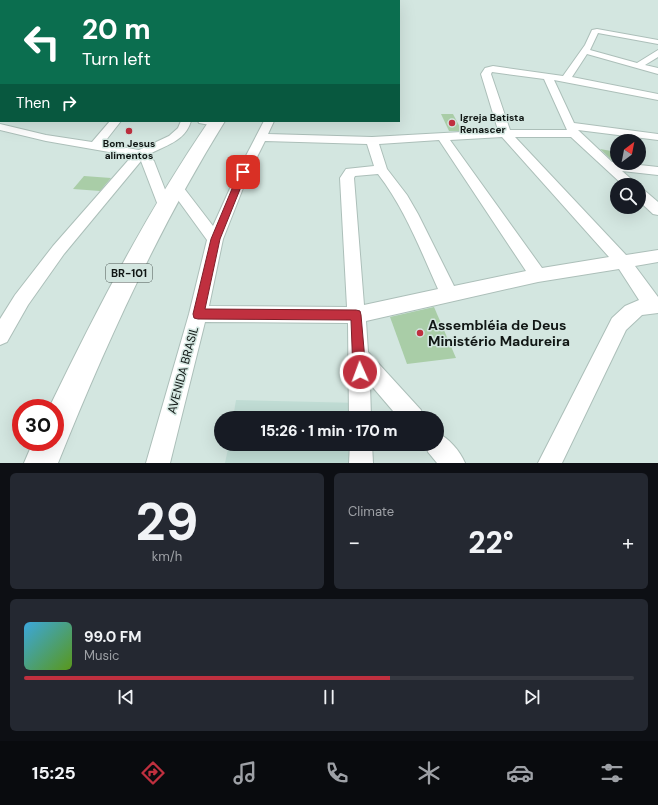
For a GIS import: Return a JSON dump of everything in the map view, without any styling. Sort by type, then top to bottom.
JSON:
[{"type":"highway","name":"BR-101","points":[[64,412],[112,307],[170,196],[212,122]]},
{"type":"highway","points":[[41,463],[46,451]]},
{"type":"street","points":[[566,78],[597,31],[658,42]]},
{"type":"street","points":[[584,52],[658,71]]},
{"type":"street","points":[[639,65],[658,53]]},
{"type":"street","points":[[550,463],[619,324],[629,312],[637,308],[655,305],[623,262],[505,133],[486,72],[493,69],[566,78],[658,97]]},
{"type":"street","points":[[547,76],[572,130],[623,178]]},
{"type":"street","points":[[12,130],[24,122]]},
{"type":"street","points":[[0,336],[13,313],[42,270],[140,154],[176,136],[184,128],[186,122]]},
{"type":"street","name":"AVENIDA BRASIL","points":[[158,463],[198,314],[216,239],[232,197],[268,122]]},
{"type":"street","points":[[95,146],[112,124]]},
{"type":"street","points":[[0,127],[46,138],[140,154],[148,162],[170,196],[216,239]]},
{"type":"street","points":[[260,137],[316,141],[372,141],[572,130],[658,137]]},
{"type":"street","points":[[442,137],[538,275]]},
{"type":"street","points":[[372,141],[381,170],[404,200],[449,295]]},
{"type":"street","points":[[608,165],[658,172]]},
{"type":"street","points":[[360,411],[359,356],[347,178],[351,172],[381,170]]},
{"type":"street","points":[[646,199],[658,210]]},
{"type":"street","points":[[198,314],[356,315],[538,275],[658,256]]},
{"type":"street","points":[[359,356],[407,411]]},
{"type":"street","points":[[361,451],[361,463]]},
{"type":"street","points":[[442,451],[453,463]]},
{"type":"shaded area","points":[[236,400],[360,403],[360,411],[234,411]]},
{"type":"shaded area","points":[[228,451],[361,451],[361,463],[225,463]]},
{"type":"building","name":"Igreja Batista Renascer","points":[[441,114],[453,114],[462,131],[449,131]]},
{"type":"building","points":[[600,149],[610,151],[610,158]]},
{"type":"building","points":[[84,176],[111,178],[100,191],[73,189]]},
{"type":"building","name":"Assembléia de Deus Ministério Madureira","points":[[434,307],[456,358],[407,364],[390,317]]},
{"type":"place","name":"Igreja Batista Renascer","points":[[452,123]]},
{"type":"place","name":"Bom Jesus alimentos","points":[[129,131]]},
{"type":"place","name":"Assembléia de Deus Ministério Madureira","points":[[420,333]]},
{"type":"route","points":[[243,172],[229,203],[216,239],[198,314],[356,315],[360,372]]}]
